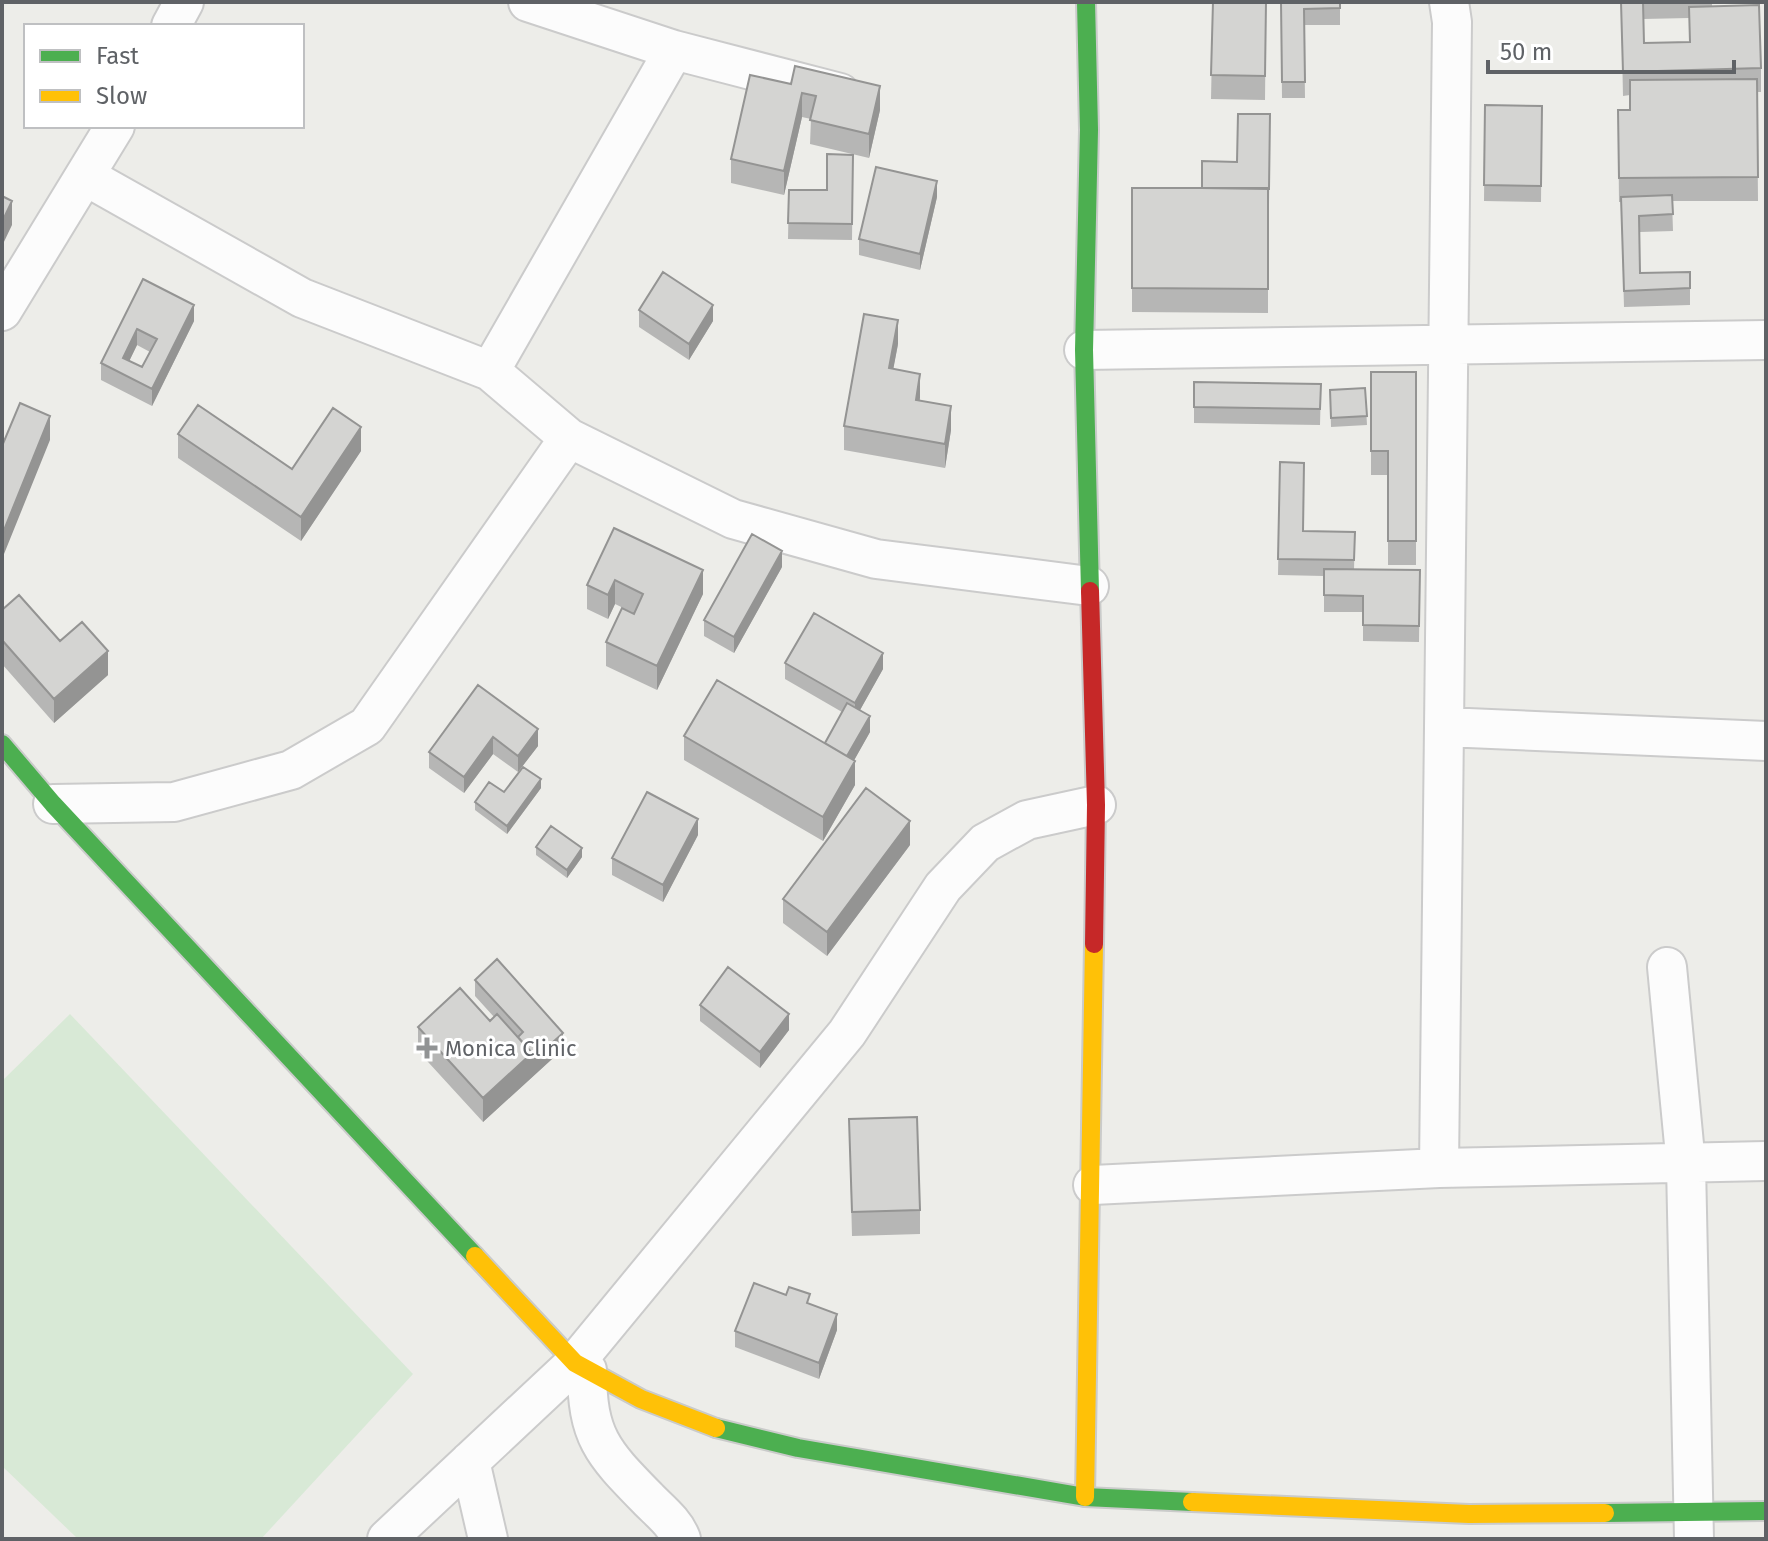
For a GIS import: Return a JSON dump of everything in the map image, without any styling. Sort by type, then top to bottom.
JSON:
[{"type":"street","points":[[172,24],[184,2]]},
{"type":"street","points":[[528,2],[674,50],[859,98]]},
{"type":"street","points":[[1085,1497],[1093,1185],[1091,1002],[1096,805],[1084,350],[1089,130],[1086,2]]},
{"type":"street","points":[[1439,1168],[1452,22],[1449,2]]},
{"type":"street","points":[[490,371],[674,50]]},
{"type":"street","points":[[2,311],[87,177],[114,128]]},
{"type":"street","points":[[87,177],[302,298],[490,371],[569,438],[733,519],[876,559],[1089,586]]},
{"type":"street","points":[[1084,350],[1766,340]]},
{"type":"street","points":[[53,804],[174,802],[291,770],[367,726],[569,438]]},
{"type":"street","points":[[1445,727],[1766,741]]},
{"type":"street","points":[[2,744],[53,804],[581,1366],[641,1399],[721,1430],[798,1448],[1085,1497],[1468,1526],[1694,1525],[1766,1511]]},
{"type":"street","points":[[387,1539],[470,1461],[581,1366],[847,1033],[943,887],[985,843],[1027,820],[1096,805]]},
{"type":"street","points":[[1667,967],[1686,1165],[1694,1525]]},
{"type":"street","points":[[1093,1185],[1439,1168],[1766,1161]]},
{"type":"street","points":[[581,1366],[590,1423],[600,1444],[611,1461],[665,1516],[681,1539]]},
{"type":"street","points":[[470,1461],[488,1539]]},
{"type":"green space","points":[[70,1014],[413,1374],[261,1539],[78,1539],[2,1466],[2,1081]]},
{"type":"building","points":[[1213,2],[1266,2],[1265,76],[1211,75]]},
{"type":"building","points":[[1281,2],[1340,2],[1340,8],[1304,9],[1305,82],[1282,82]]},
{"type":"building","points":[[1621,2],[1643,2],[1644,43],[1690,42],[1689,7],[1759,5],[1761,68],[1623,72]]},
{"type":"building","points":[[795,66],[880,86],[869,134],[810,120],[816,96],[802,93],[784,171],[731,159],[750,75],[791,84]]},
{"type":"building","points":[[1757,79],[1758,177],[1619,178],[1618,110],[1630,110],[1630,80]]},
{"type":"building","points":[[1485,105],[1542,106],[1541,186],[1484,185]]},
{"type":"building","points":[[1238,114],[1270,114],[1269,189],[1202,188],[1202,161],[1237,162]]},
{"type":"building","points":[[827,154],[853,155],[852,224],[788,223],[789,190],[827,190]]},
{"type":"building","points":[[876,167],[937,181],[920,254],[859,239]]},
{"type":"building","points":[[1132,188],[1268,188],[1268,289],[1132,288]]},
{"type":"building","points":[[1672,195],[1673,214],[1639,216],[1640,273],[1690,272],[1690,288],[1624,291],[1621,197]]},
{"type":"building","points":[[2,196],[12,201],[2,222]]},
{"type":"building","points":[[663,272],[713,305],[689,344],[639,310]]},
{"type":"building","points":[[143,279],[194,305],[152,389],[101,363]],"holes":[[[137,329],[157,339],[142,367],[123,358]]]},
{"type":"building","points":[[864,314],[898,320],[889,368],[920,374],[916,400],[951,406],[945,444],[844,426]]},
{"type":"building","points":[[1371,372],[1416,372],[1416,541],[1388,541],[1388,451],[1371,451]]},
{"type":"building","points":[[1194,382],[1321,384],[1320,409],[1194,407]]},
{"type":"building","points":[[1365,388],[1367,416],[1331,418],[1330,390]]},
{"type":"building","points":[[20,403],[50,416],[2,535],[2,446]]},
{"type":"building","points":[[198,405],[292,469],[333,408],[361,427],[301,517],[178,434]]},
{"type":"building","points":[[1280,462],[1304,463],[1303,531],[1355,532],[1354,560],[1278,559]]},
{"type":"building","points":[[614,528],[703,570],[657,666],[606,642],[622,608],[634,614],[643,594],[615,580],[608,595],[587,585]]},
{"type":"building","points":[[752,534],[782,551],[734,637],[704,620]]},
{"type":"building","points":[[1324,569],[1420,570],[1419,626],[1363,625],[1363,596],[1324,595]]},
{"type":"building","points":[[19,595],[60,641],[82,622],[108,651],[54,699],[2,640],[2,610]]},
{"type":"building","points":[[814,613],[883,653],[855,703],[785,663]]},
{"type":"building","points":[[717,680],[855,761],[823,817],[684,736]]},
{"type":"building","points":[[478,685],[538,729],[518,756],[493,737],[464,777],[429,752]]},
{"type":"building","points":[[847,703],[870,716],[847,756],[825,743]]},
{"type":"building","points":[[523,767],[541,779],[507,826],[475,802],[489,782],[504,792]]},
{"type":"building","points":[[866,788],[910,821],[827,932],[783,899]]},
{"type":"building","points":[[647,792],[698,819],[663,885],[612,858]]},
{"type":"building","points":[[551,826],[582,848],[567,870],[536,847]]},
{"type":"building","points":[[497,959],[563,1033],[532,1061],[532,1053],[518,1037],[523,1032],[475,980]]},
{"type":"building","points":[[728,967],[789,1014],[760,1052],[700,1005]]},
{"type":"building","points":[[460,988],[490,1021],[497,1014],[532,1053],[483,1098],[418,1027]]},
{"type":"building","points":[[917,1117],[920,1210],[852,1212],[849,1119]]},
{"type":"building","points":[[754,1283],[786,1295],[789,1287],[810,1294],[807,1303],[837,1314],[819,1363],[735,1331]]},
{"type":"traffic: fast","points":[[1086,2],[1089,130],[1084,350],[1090,591]]},
{"type":"traffic: fast","points":[[2,744],[53,804],[475,1256]]},
{"type":"traffic: fast","points":[[716,1428],[798,1448],[1085,1497],[1192,1502]]},
{"type":"traffic: fast","points":[[1605,1513],[1766,1511]]},
{"type":"traffic: slow","points":[[1085,1497],[1094,944]]},
{"type":"traffic: slow","points":[[475,1256],[575,1363],[641,1399],[716,1428]]},
{"type":"traffic: slow","points":[[1192,1502],[1469,1514],[1605,1513]]},
{"type":"traffic: jam","points":[[1090,591],[1096,805],[1094,944]]},
{"type":"place","name":"Monica Clinic","points":[[427,1048]]}]
